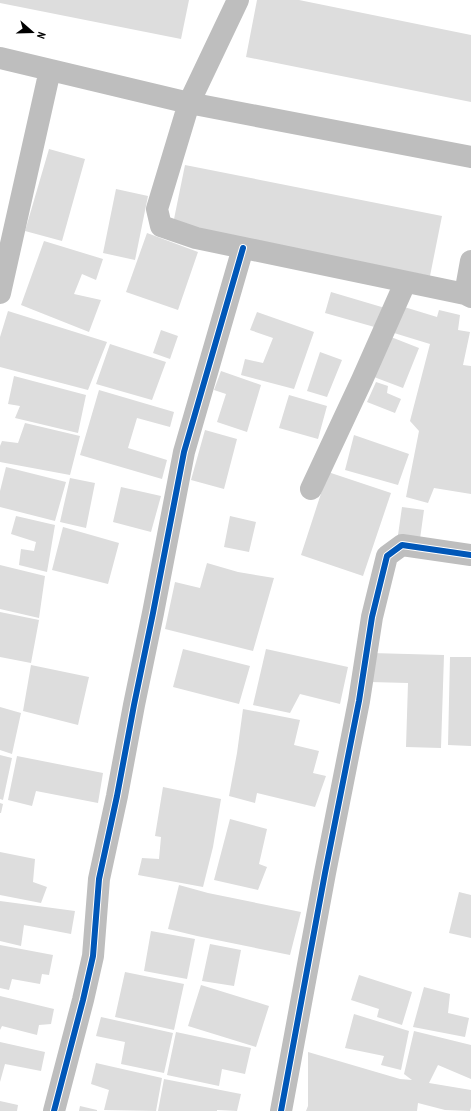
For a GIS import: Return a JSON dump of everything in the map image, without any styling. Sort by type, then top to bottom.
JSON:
[{"type":"street","points":[[238,0],[189,103],[157,209],[160,226],[196,238],[468,296],[471,261]]},
{"type":"street","points":[[0,58],[189,103],[471,157]]},
{"type":"street","points":[[0,294],[50,70]]},
{"type":"street","points":[[54,1111],[83,1000],[92,956],[99,879],[117,796],[184,452],[243,248]]},
{"type":"street","points":[[311,489],[406,282]]},
{"type":"street","points":[[281,1111],[359,701],[372,617],[387,556],[402,545],[471,555]]},
{"type":"building","points":[[0,0],[189,0],[181,39],[0,3]]},
{"type":"building","points":[[257,0],[299,0],[471,35],[471,102],[246,57]]},
{"type":"building","points":[[49,149],[85,159],[62,241],[25,231]]},
{"type":"building","points":[[185,165],[442,216],[430,276],[173,224]]},
{"type":"building","points":[[116,189],[148,196],[135,260],[103,253]]},
{"type":"building","points":[[147,233],[198,252],[178,310],[126,292]]},
{"type":"building","points":[[44,241],[103,259],[96,280],[82,274],[74,294],[101,300],[89,332],[21,305]]},
{"type":"building","points":[[331,292],[385,308],[378,328],[325,313]]},
{"type":"building","points":[[401,306],[437,317],[439,310],[460,315],[458,330],[470,332],[463,365],[471,366],[471,494],[434,488],[428,503],[406,497],[419,431],[410,421],[430,344],[394,333]]},
{"type":"building","points":[[8,311],[107,342],[88,390],[0,367],[0,337]]},
{"type":"building","points":[[257,312],[314,332],[294,389],[241,375],[245,359],[263,363],[273,338],[250,330]]},
{"type":"building","points":[[161,330],[178,336],[170,359],[153,353]]},
{"type":"building","points":[[391,337],[419,348],[403,388],[374,377]]},
{"type":"building","points":[[110,344],[166,362],[152,400],[96,384]]},
{"type":"building","points":[[320,352],[342,360],[327,397],[307,391]]},
{"type":"building","points":[[221,371],[261,385],[247,432],[217,422],[226,394],[214,390]]},
{"type":"building","points":[[14,376],[86,395],[78,433],[15,418],[20,406],[8,404]]},
{"type":"building","points":[[376,382],[388,386],[387,393],[401,399],[395,413],[367,402]]},
{"type":"building","points":[[99,390],[174,412],[170,427],[137,418],[128,448],[167,460],[162,479],[80,455]]},
{"type":"building","points":[[289,395],[327,406],[318,439],[279,428]]},
{"type":"building","points":[[25,423],[80,436],[70,475],[0,462],[0,446],[2,441],[18,443]]},
{"type":"building","points":[[205,430],[237,439],[224,489],[191,480]]},
{"type":"building","points":[[354,435],[409,454],[398,485],[345,470]]},
{"type":"building","points":[[6,467],[66,482],[55,521],[0,507],[0,491]]},
{"type":"building","points":[[328,472],[391,493],[363,576],[301,555]]},
{"type":"building","points":[[70,478],[95,483],[86,528],[60,522]]},
{"type":"building","points":[[121,487],[161,496],[151,532],[113,522]]},
{"type":"building","points":[[402,507],[424,510],[420,539],[398,535]]},
{"type":"building","points":[[16,516],[55,525],[47,572],[19,565],[21,549],[34,551],[36,542],[11,534]]},
{"type":"building","points":[[230,516],[256,522],[249,552],[224,547]]},
{"type":"building","points":[[63,527],[119,543],[108,584],[52,570]]},
{"type":"building","points":[[207,563],[238,572],[274,578],[253,651],[165,629],[175,582],[200,588]]},
{"type":"building","points":[[0,565],[45,576],[39,618],[0,609]]},
{"type":"building","points":[[0,612],[39,620],[31,663],[0,657]]},
{"type":"building","points":[[183,649],[250,666],[239,704],[173,687]]},
{"type":"building","points":[[266,649],[348,667],[340,704],[300,694],[290,713],[253,705]]},
{"type":"building","points":[[371,653],[444,655],[441,748],[406,747],[408,683],[370,682]]},
{"type":"building","points":[[450,657],[471,657],[471,746],[448,745]]},
{"type":"building","points":[[31,665],[89,677],[78,725],[23,711]]},
{"type":"building","points":[[0,707],[21,713],[12,754],[0,750]]},
{"type":"building","points":[[243,709],[300,720],[294,745],[319,751],[313,773],[326,776],[315,807],[257,793],[255,803],[229,796]]},
{"type":"building","points":[[0,755],[12,758],[3,800],[0,799]]},
{"type":"building","points":[[17,756],[103,773],[98,803],[36,791],[32,806],[8,800]]},
{"type":"building","points":[[163,787],[221,799],[213,847],[203,887],[138,875],[142,858],[159,859],[161,837],[155,836]]},
{"type":"building","points":[[0,803],[3,804],[1,813],[0,813]]},
{"type":"building","points":[[230,819],[267,829],[259,864],[267,867],[258,890],[214,880]]},
{"type":"building","points":[[0,852],[35,859],[33,882],[47,887],[41,903],[0,895]]},
{"type":"building","points":[[179,885],[208,893],[301,912],[290,955],[168,929]]},
{"type":"building","points":[[459,892],[471,895],[471,938],[449,933]]},
{"type":"building","points":[[0,901],[75,911],[71,934],[24,925],[21,946],[0,941]]},
{"type":"building","points":[[151,931],[195,939],[187,979],[144,971]]},
{"type":"building","points":[[210,944],[241,950],[234,986],[202,981]]},
{"type":"building","points":[[0,945],[53,955],[49,975],[42,974],[40,984],[12,979],[9,990],[0,988]]},
{"type":"building","points":[[125,972],[184,984],[174,1030],[115,1017]]},
{"type":"building","points":[[359,975],[412,992],[402,1025],[377,1017],[379,1009],[351,1000]]},
{"type":"building","points":[[201,985],[269,1006],[256,1047],[188,1026]]},
{"type":"building","points":[[424,987],[450,994],[448,1013],[469,1018],[465,1037],[413,1027]]},
{"type":"building","points":[[0,996],[54,1009],[51,1024],[39,1025],[37,1035],[2,1026],[0,1030]]},
{"type":"building","points":[[354,1014],[409,1031],[401,1070],[381,1065],[384,1056],[345,1048]]},
{"type":"building","points":[[101,1017],[173,1033],[164,1073],[121,1064],[125,1042],[96,1036]]},
{"type":"building","points":[[414,1031],[471,1045],[471,1079],[438,1065],[429,1083],[471,1090],[470,1111],[445,1110],[418,1103],[417,1111],[306,1111],[308,1106],[308,1052],[400,1079],[412,1080],[404,1074]]},
{"type":"building","points":[[176,1032],[251,1048],[245,1074],[222,1069],[219,1086],[167,1075]]},
{"type":"building","points":[[0,1042],[45,1052],[41,1071],[5,1064],[0,1082]]},
{"type":"building","points":[[96,1063],[162,1078],[156,1111],[104,1110],[109,1090],[91,1084]]},
{"type":"building","points":[[164,1079],[241,1094],[237,1111],[158,1111]]},
{"type":"building","points":[[0,1101],[18,1105],[17,1111],[0,1111]]},
{"type":"building","points":[[80,1106],[97,1110],[97,1111],[79,1111]]},
{"type":"cycle path","points":[[54,1111],[93,956],[99,879],[117,796],[184,452],[243,248]]},
{"type":"cycle path","points":[[281,1111],[325,873],[359,701],[372,617],[387,556],[402,545],[471,555]]}]
